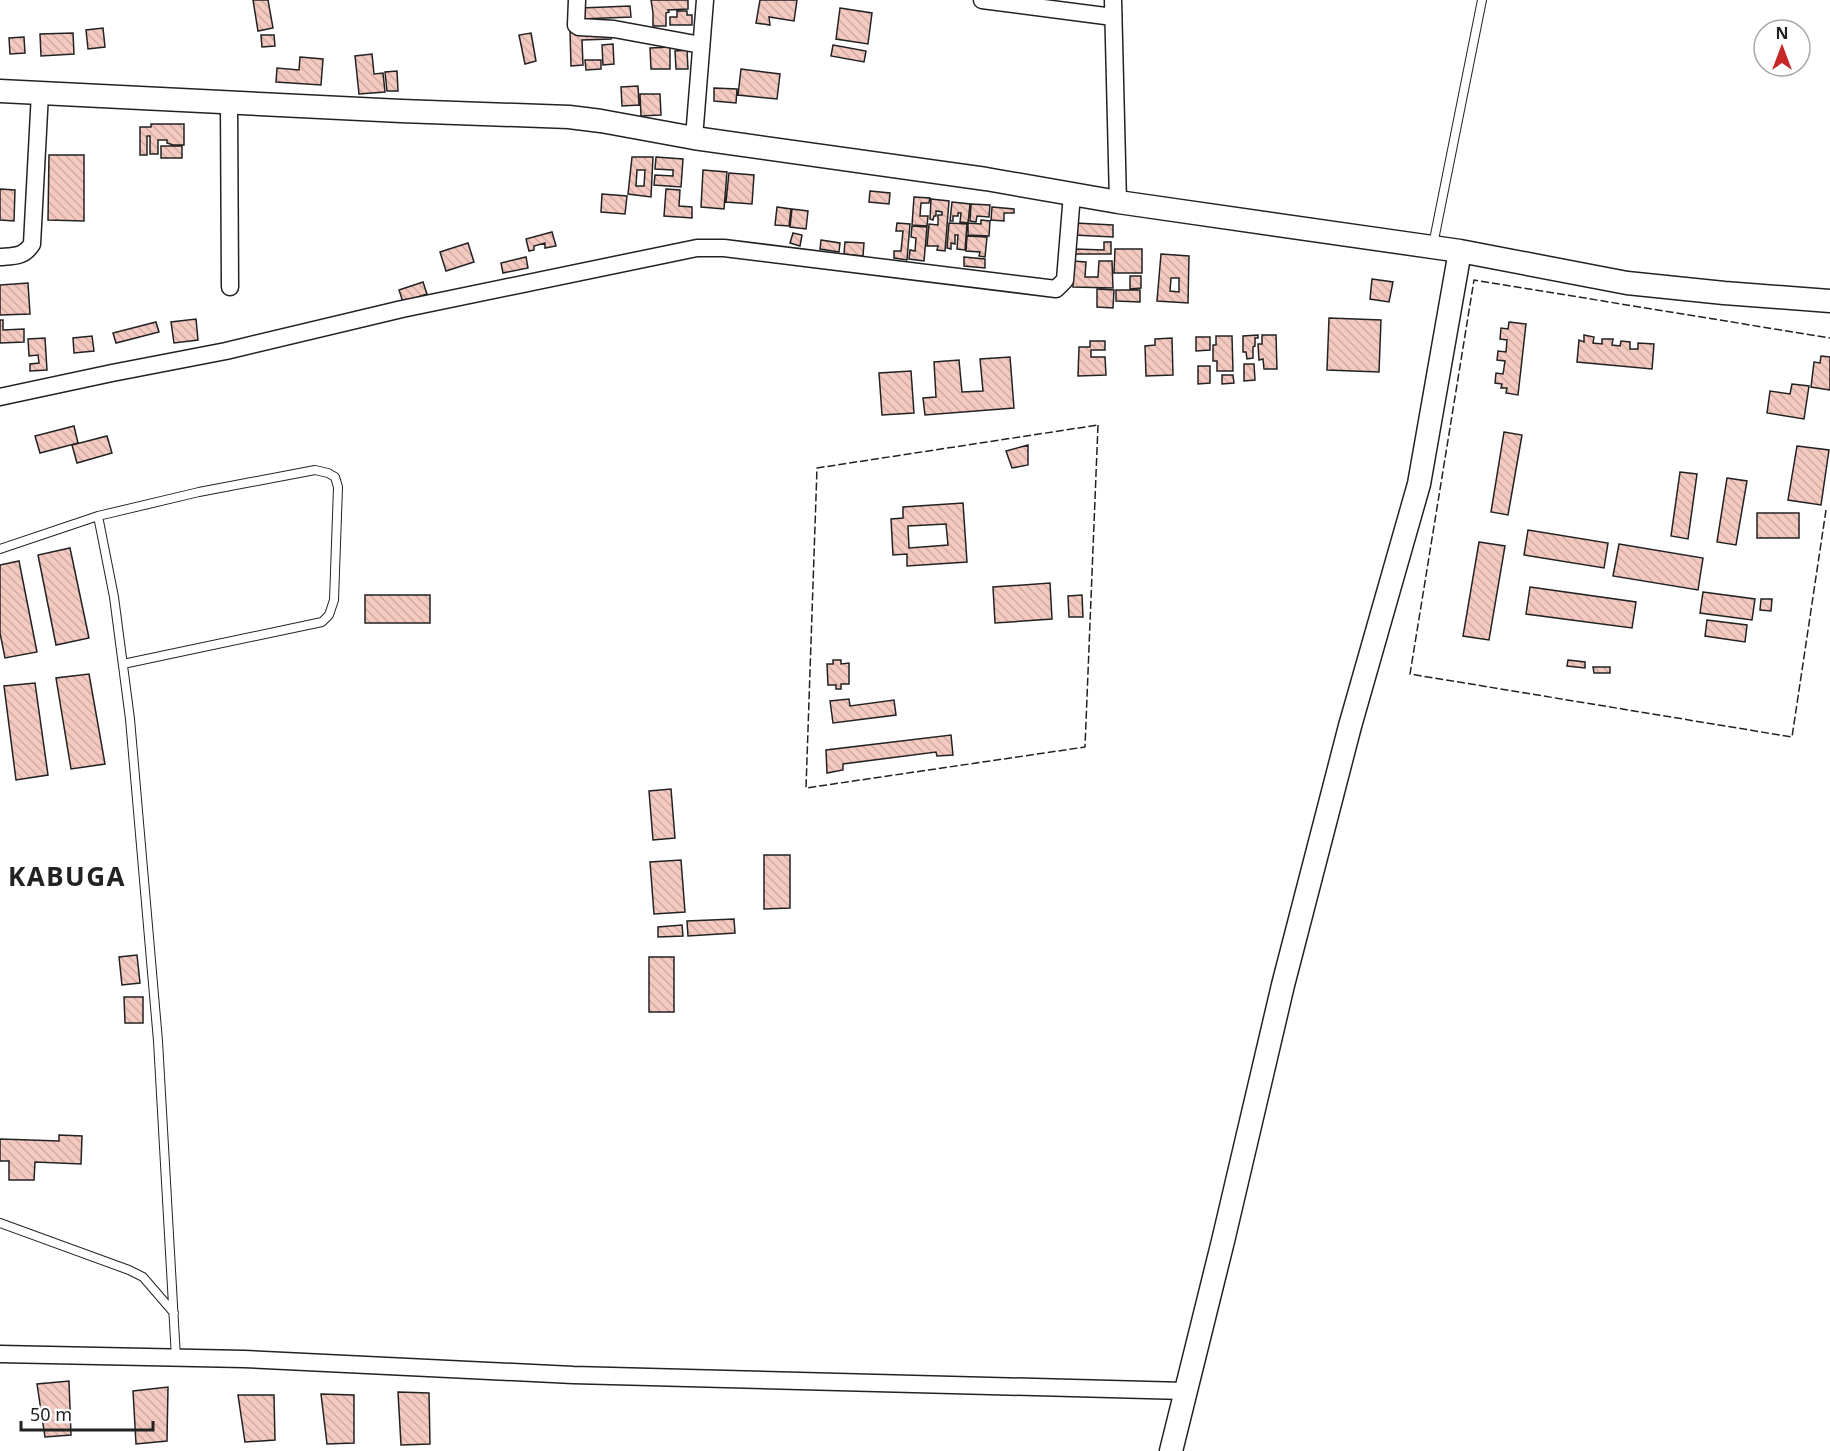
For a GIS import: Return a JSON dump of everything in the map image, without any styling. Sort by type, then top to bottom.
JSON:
[{"type":"street","points":[[577,0],[576,25],[579,27],[614,29],[701,45]]},
{"type":"street","points":[[694,138],[705,0]]},
{"type":"street","points":[[982,0],[1113,17]]},
{"type":"street","points":[[1113,0],[1118,202]]},
{"type":"street","points":[[0,91],[569,117],[694,138],[926,170],[1118,202],[1460,251],[1627,283],[1830,301]]},
{"type":"street","points":[[0,257],[19,256],[28,251],[32,244],[40,93]]},
{"type":"street","points":[[229,102],[230,287]]},
{"type":"street","points":[[0,397],[226,351],[433,302],[697,248],[724,248],[1056,289],[1065,280],[1072,194]]},
{"type":"street","points":[[1171,1451],[1226,1230],[1290,954],[1350,726],[1419,484],[1460,251]]},
{"type":"street","points":[[0,1354],[244,1359],[573,1375],[1185,1391]]},
{"type":"lane","points":[[1432,248],[1482,0]]},
{"type":"lane","points":[[0,549],[98,516],[199,492],[315,470],[335,477],[338,487],[334,600],[329,615],[322,622],[123,663]]},
{"type":"lane","points":[[98,516],[114,597],[130,719],[159,1041],[176,1358]]},
{"type":"lane","points":[[0,1223],[143,1277],[174,1314]]},
{"type":"building","points":[[253,0],[268,0],[273,28],[258,31]]},
{"type":"building","points":[[651,0],[688,0],[688,9],[668,10],[666,26],[653,26]]},
{"type":"building","points":[[760,0],[797,0],[794,21],[769,17],[770,25],[756,23]]},
{"type":"building","points":[[630,6],[631,17],[581,19],[581,8]]},
{"type":"building","points":[[840,8],[872,13],[868,44],[836,39]]},
{"type":"building","points":[[677,11],[687,11],[687,15],[692,15],[692,25],[670,25],[670,17],[677,17]]},
{"type":"building","points":[[103,28],[105,47],[88,49],[86,30]]},
{"type":"building","points":[[610,30],[611,39],[582,40],[583,65],[571,66],[570,31]]},
{"type":"building","points":[[73,33],[74,54],[41,56],[40,34]]},
{"type":"building","points":[[531,33],[536,61],[525,64],[519,35]]},
{"type":"building","points":[[261,35],[274,35],[275,46],[262,47]]},
{"type":"building","points":[[24,37],[25,53],[10,54],[9,38]]},
{"type":"building","points":[[613,44],[614,64],[603,65],[602,45]]},
{"type":"building","points":[[833,45],[866,51],[864,62],[831,56]]},
{"type":"building","points":[[670,47],[670,69],[651,69],[650,48]]},
{"type":"building","points":[[687,50],[688,69],[676,69],[675,51]]},
{"type":"building","points":[[372,54],[374,74],[383,73],[385,92],[359,94],[355,56]]},
{"type":"building","points":[[300,57],[323,59],[321,85],[276,82],[277,68],[299,70]]},
{"type":"building","points":[[585,60],[601,60],[601,69],[586,70]]},
{"type":"building","points":[[741,69],[780,74],[777,99],[738,95]]},
{"type":"building","points":[[397,71],[398,91],[387,91],[385,72]]},
{"type":"building","points":[[638,86],[639,105],[622,106],[621,87]]},
{"type":"building","points":[[714,88],[737,89],[736,103],[714,101]]},
{"type":"building","points":[[640,94],[660,94],[661,115],[641,116]]},
{"type":"building","points":[[151,124],[184,124],[184,145],[173,145],[167,143],[167,140],[158,140],[158,154],[150,154],[150,136],[147,136],[147,155],[140,155],[140,127],[151,127]]},
{"type":"building","points":[[161,146],[182,146],[182,158],[161,158]]},
{"type":"building","points":[[49,155],[84,155],[84,221],[48,220]]},
{"type":"building","points":[[632,157],[653,157],[651,197],[628,194]],"holes":[[[637,170],[645,170],[644,186],[636,186]]]},
{"type":"building","points":[[656,157],[683,159],[681,187],[654,185],[655,175],[673,176],[673,170],[655,169]]},
{"type":"building","points":[[703,170],[727,172],[724,209],[701,207]]},
{"type":"building","points":[[729,173],[754,175],[752,204],[726,202]]},
{"type":"building","points":[[0,189],[15,190],[14,221],[0,220]]},
{"type":"building","points":[[666,189],[680,190],[679,206],[692,207],[692,218],[664,216]]},
{"type":"building","points":[[870,191],[890,193],[889,204],[869,202]]},
{"type":"building","points":[[602,194],[627,196],[625,214],[601,212]]},
{"type":"building","points":[[914,197],[930,198],[929,203],[921,203],[920,216],[928,216],[927,226],[912,225]]},
{"type":"building","points":[[931,199],[949,201],[945,251],[937,250],[938,246],[927,246],[929,224],[938,225],[938,215],[942,215],[942,212],[936,211],[933,220],[930,219]]},
{"type":"building","points":[[952,202],[970,204],[968,223],[960,222],[961,213],[953,216],[953,221],[950,221]]},
{"type":"building","points":[[971,204],[990,205],[989,217],[977,216],[976,222],[970,221]]},
{"type":"building","points":[[777,207],[791,209],[789,226],[775,225]]},
{"type":"building","points":[[992,207],[1014,209],[1014,213],[1004,213],[1004,221],[991,220]]},
{"type":"building","points":[[792,209],[808,211],[806,229],[790,227]]},
{"type":"building","points":[[981,220],[990,221],[989,236],[968,235],[968,223],[981,224]]},
{"type":"building","points":[[897,223],[910,224],[907,260],[894,258],[894,251],[901,251],[903,231],[896,231]]},
{"type":"building","points":[[949,223],[967,224],[965,250],[957,249],[958,235],[955,235],[955,244],[951,243],[951,249],[947,248]]},
{"type":"building","points":[[1075,223],[1113,225],[1113,237],[1074,235]]},
{"type":"building","points":[[912,226],[927,227],[924,261],[909,259],[910,250],[915,251],[916,238],[911,237]]},
{"type":"building","points":[[552,232],[556,246],[545,248],[545,243],[534,246],[534,250],[529,251],[526,239]]},
{"type":"building","points":[[793,233],[802,235],[800,246],[790,243]]},
{"type":"building","points":[[967,236],[987,237],[985,257],[979,256],[980,252],[966,251]]},
{"type":"building","points":[[821,240],[840,243],[839,252],[820,249]]},
{"type":"building","points":[[845,242],[864,243],[863,256],[844,254]]},
{"type":"building","points":[[1104,242],[1111,242],[1111,254],[1075,254],[1075,249],[1104,250]]},
{"type":"building","points":[[468,243],[474,262],[446,271],[440,252]]},
{"type":"building","points":[[1115,249],[1142,249],[1142,273],[1114,273]]},
{"type":"building","points":[[1161,254],[1189,256],[1188,303],[1157,301]],"holes":[[[1171,278],[1179,278],[1179,292],[1170,291]]]},
{"type":"building","points":[[526,257],[528,268],[503,273],[501,263]]},
{"type":"building","points":[[964,257],[985,259],[985,268],[964,266]]},
{"type":"building","points":[[1073,261],[1086,262],[1085,277],[1098,277],[1099,261],[1112,261],[1113,288],[1073,287]]},
{"type":"building","points":[[1130,276],[1141,276],[1141,288],[1130,289]]},
{"type":"building","points":[[1372,279],[1393,282],[1389,302],[1370,299]]},
{"type":"building","points":[[423,282],[427,294],[403,302],[399,290]]},
{"type":"building","points":[[28,283],[30,314],[0,315],[0,285]]},
{"type":"building","points":[[1097,289],[1114,290],[1113,308],[1097,307]]},
{"type":"building","points":[[1116,290],[1140,290],[1140,302],[1116,301]]},
{"type":"building","points":[[1329,318],[1381,320],[1379,372],[1327,370]]},
{"type":"building","points":[[196,319],[198,340],[174,343],[171,322]]},
{"type":"building","points":[[0,320],[3,320],[3,330],[24,329],[24,342],[0,343]]},
{"type":"building","points":[[156,322],[159,332],[116,343],[113,333]]},
{"type":"building","points":[[1509,322],[1526,324],[1518,395],[1506,393],[1507,388],[1501,388],[1502,384],[1495,383],[1496,373],[1503,374],[1505,361],[1497,360],[1498,351],[1506,352],[1507,340],[1500,339],[1501,328],[1508,329]]},
{"type":"building","points":[[1258,335],[1253,347],[1253,358],[1247,359],[1246,352],[1243,352],[1243,336]]},
{"type":"building","points":[[1262,335],[1276,335],[1277,369],[1264,369],[1263,359],[1259,360],[1258,344],[1262,344]]},
{"type":"building","points":[[1584,335],[1594,337],[1593,343],[1602,344],[1602,339],[1613,339],[1612,345],[1620,346],[1621,341],[1630,342],[1630,349],[1638,349],[1638,343],[1654,344],[1652,369],[1577,362],[1579,340],[1584,342]]},
{"type":"building","points":[[92,336],[94,351],[74,353],[73,338]]},
{"type":"building","points":[[1216,336],[1232,336],[1233,371],[1217,371],[1217,361],[1213,361],[1213,345],[1216,345]]},
{"type":"building","points":[[1196,337],[1210,337],[1210,350],[1196,351]]},
{"type":"building","points":[[45,338],[47,370],[30,371],[30,364],[39,363],[38,355],[29,356],[28,339]]},
{"type":"building","points":[[1172,338],[1173,375],[1146,376],[1145,346],[1155,345],[1155,339]]},
{"type":"building","points":[[1090,341],[1105,341],[1105,350],[1091,350],[1091,357],[1105,357],[1106,375],[1078,376],[1079,347],[1090,347]]},
{"type":"building","points":[[1821,356],[1830,357],[1830,390],[1811,387],[1814,362],[1820,363]]},
{"type":"building","points":[[1010,357],[1014,408],[925,415],[923,398],[936,397],[934,362],[959,360],[962,392],[983,391],[980,359]]},
{"type":"building","points":[[1244,364],[1254,364],[1255,380],[1244,381]]},
{"type":"building","points":[[1198,366],[1210,366],[1210,383],[1198,384]]},
{"type":"building","points":[[911,371],[914,413],[882,415],[879,373]]},
{"type":"building","points":[[1222,375],[1233,375],[1234,383],[1222,384]]},
{"type":"building","points":[[1792,384],[1809,386],[1804,419],[1767,413],[1770,391],[1790,394]]},
{"type":"building","points":[[74,426],[78,443],[40,453],[35,436]]},
{"type":"building","points":[[1504,432],[1522,435],[1508,515],[1491,512]]},
{"type":"building","points":[[107,436],[112,453],[77,463],[72,445]]},
{"type":"building","points":[[1028,445],[1028,465],[1012,468],[1006,451]]},
{"type":"building","points":[[1797,446],[1829,450],[1821,505],[1788,500]]},
{"type":"building","points":[[1680,472],[1697,474],[1688,539],[1671,536]]},
{"type":"building","points":[[1727,478],[1747,481],[1736,545],[1717,542]]},
{"type":"building","points":[[963,503],[967,562],[907,566],[907,554],[893,555],[891,519],[903,518],[903,507]],"holes":[[[946,524],[948,545],[909,548],[908,526]]]},
{"type":"building","points":[[1757,513],[1799,513],[1799,538],[1757,538]]},
{"type":"building","points":[[1528,530],[1608,543],[1604,568],[1524,555]]},
{"type":"building","points":[[1479,542],[1505,546],[1489,640],[1463,636]]},
{"type":"building","points":[[1619,544],[1703,558],[1698,590],[1613,576]]},
{"type":"building","points":[[70,548],[89,638],[56,645],[38,555]]},
{"type":"building","points":[[19,561],[37,652],[5,658],[0,633],[0,565]]},
{"type":"building","points":[[1050,583],[1052,619],[995,623],[993,587]]},
{"type":"building","points":[[1530,587],[1636,602],[1632,628],[1526,614]]},
{"type":"building","points":[[1703,592],[1755,599],[1752,620],[1700,613]]},
{"type":"building","points":[[365,595],[430,595],[430,623],[365,623]]},
{"type":"building","points":[[1082,595],[1083,617],[1069,617],[1068,596]]},
{"type":"building","points":[[1761,599],[1772,599],[1771,611],[1760,610]]},
{"type":"building","points":[[1707,620],[1747,625],[1745,642],[1705,636]]},
{"type":"building","points":[[833,660],[841,660],[841,664],[849,663],[849,684],[841,684],[841,689],[836,689],[836,685],[828,685],[827,664],[833,664]]},
{"type":"building","points":[[1568,660],[1585,662],[1585,668],[1567,666]]},
{"type":"building","points":[[1593,667],[1610,667],[1610,673],[1594,673]]},
{"type":"building","points":[[89,674],[105,764],[71,769],[56,678]]},
{"type":"building","points":[[35,683],[48,775],[16,780],[4,686]]},
{"type":"building","points":[[849,699],[850,706],[894,700],[896,715],[833,723],[830,701]]},
{"type":"building","points":[[951,735],[953,755],[937,756],[936,752],[843,764],[843,770],[827,773],[826,750]]},
{"type":"building","points":[[671,789],[675,838],[653,840],[649,791]]},
{"type":"building","points":[[764,855],[790,855],[790,908],[764,909]]},
{"type":"building","points":[[681,860],[685,912],[654,914],[650,862]]},
{"type":"building","points":[[734,919],[735,933],[688,936],[687,921]]},
{"type":"building","points":[[682,925],[683,936],[658,937],[658,927]]},
{"type":"building","points":[[137,955],[140,983],[122,985],[119,957]]},
{"type":"building","points":[[649,957],[674,957],[674,1012],[649,1012]]},
{"type":"building","points":[[124,997],[143,997],[143,1023],[125,1023]]},
{"type":"building","points":[[59,1135],[82,1136],[81,1164],[35,1162],[34,1180],[9,1180],[9,1161],[0,1161],[0,1139],[59,1141]]},
{"type":"building","points":[[69,1381],[71,1435],[45,1437],[37,1384]]},
{"type":"building","points":[[168,1387],[167,1441],[136,1444],[133,1391]]},
{"type":"building","points":[[398,1392],[429,1393],[430,1444],[401,1445]]},
{"type":"building","points":[[321,1394],[354,1395],[354,1443],[327,1444]]},
{"type":"building","points":[[238,1395],[274,1395],[275,1440],[245,1442]]},
{"type":"fence","points":[[1826,510],[1792,737],[1410,674],[1474,280],[1830,338]]},
{"type":"fence","points":[[1098,425],[1085,747],[806,788],[817,468],[1098,425]]},
{"type":"district","name":"KABUGA","points":[[67,876]]}]
